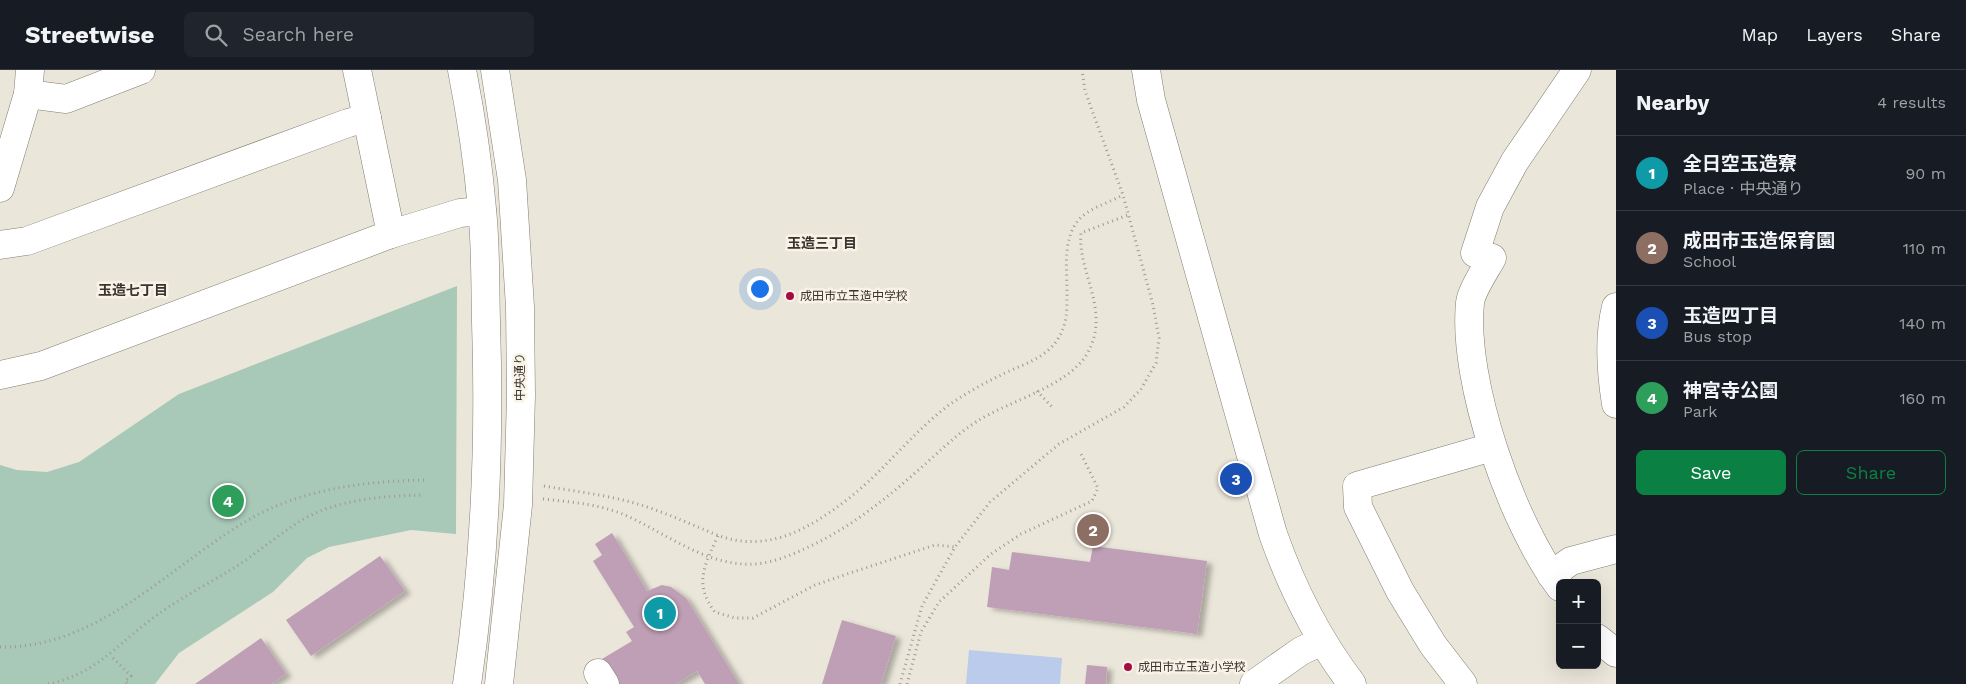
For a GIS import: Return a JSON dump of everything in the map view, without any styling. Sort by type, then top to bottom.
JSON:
[{"type":"street","points":[[0,188],[29,82],[66,99],[140,70]]},
{"type":"street","points":[[357,70],[391,234]]},
{"type":"street","points":[[462,70],[473,128],[482,210],[489,417],[486,502],[476,627],[467,684]]},
{"type":"street","name":"中央通り","points":[[495,70],[512,180],[520,307],[521,395],[518,505],[499,684]]},
{"type":"street","points":[[1146,70],[1151,100],[1273,534],[1287,572],[1322,641],[1352,684]]},
{"type":"street","points":[[1577,70],[1515,161],[1490,207],[1475,253],[1492,258],[1470,301],[1471,339],[1478,392],[1492,447],[1532,544],[1555,581],[1571,561],[1616,549]]},
{"type":"street","points":[[0,246],[28,242],[348,123],[367,118]]},
{"type":"street","points":[[0,375],[40,366],[391,234],[460,213],[482,210]]},
{"type":"street","points":[[1616,307],[1613,320],[1611,371],[1616,404]]},
{"type":"street","points":[[1463,684],[1433,645],[1400,590],[1358,507],[1357,486],[1492,447]]},
{"type":"street","points":[[1254,684],[1301,651],[1322,641]]},
{"type":"street","points":[[1601,641],[1616,653]]},
{"type":"path","points":[[900,684],[922,606],[955,547],[990,502],[1059,444],[1124,407],[1141,389],[1156,363],[1158,338],[1153,306],[1123,196],[1085,91],[1082,70]]},
{"type":"path","points":[[543,486],[604,496],[648,507],[718,536],[761,543],[794,533],[848,499],[897,450],[949,405],[974,389],[1031,362],[1054,346],[1065,327],[1067,309],[1067,249],[1072,226],[1088,212],[1123,196]]},
{"type":"path","points":[[540,499],[582,504],[622,514],[660,531],[708,558],[720,562],[744,565],[766,562],[787,557],[831,536],[877,506],[975,422],[1055,383],[1074,370],[1086,355],[1094,338],[1094,302],[1080,243],[1081,233],[1128,215]]},
{"type":"path","points":[[1037,391],[1052,407]]},
{"type":"path","points":[[907,684],[921,632],[939,602],[998,549],[1021,534],[1092,501],[1098,488],[1081,454]]},
{"type":"path","points":[[0,647],[39,643],[75,631],[113,613],[236,528],[260,514],[288,502],[349,486],[425,480]]},
{"type":"path","points":[[48,684],[72,677],[104,660],[145,624],[310,516],[341,504],[373,498],[424,495]]},
{"type":"path","points":[[718,536],[708,558],[702,589],[715,612],[746,619],[764,612],[816,585],[850,573],[935,545],[955,547]]},
{"type":"path","points":[[113,658],[131,676],[124,681],[128,684]]},
{"type":"green space","points":[[457,286],[456,534],[411,530],[329,547],[307,558],[273,592],[179,653],[155,684],[0,684],[0,465],[17,470],[47,472],[79,462],[179,394]]},
{"type":"water","points":[[969,650],[1062,658],[1060,684],[966,684]]},
{"type":"building","points":[[612,533],[647,591],[662,585],[671,587],[686,598],[739,684],[705,684],[697,671],[676,684],[617,684],[602,659],[632,641],[626,632],[634,627],[593,561],[602,555],[595,544]]},
{"type":"building","points":[[1093,546],[1207,561],[1197,634],[987,607],[992,567],[1009,570],[1012,552],[1090,562]]},
{"type":"building","points":[[380,556],[405,591],[311,656],[286,620]]},
{"type":"building","points":[[842,620],[896,636],[881,684],[822,684]]},
{"type":"building","points":[[261,638],[286,674],[271,684],[195,684]]},
{"type":"building","points":[[1087,665],[1107,667],[1106,684],[1085,684]]},
{"type":"place","name":"成田市立玉造中学校","points":[[790,296]]},
{"type":"place","name":"玉造四丁目","points":[[1236,479]]},
{"type":"place","name":"神宮寺公園","points":[[228,501]]},
{"type":"place","name":"成田市玉造保育園","points":[[1093,530]]},
{"type":"place","name":"全日空玉造寮","points":[[660,613]]},
{"type":"place","name":"成田市立玉造小学校","points":[[1128,667]]},
{"type":"district","name":"玉造三丁目","points":[[822,243]]},
{"type":"district","name":"玉造七丁目","points":[[133,290]]}]
